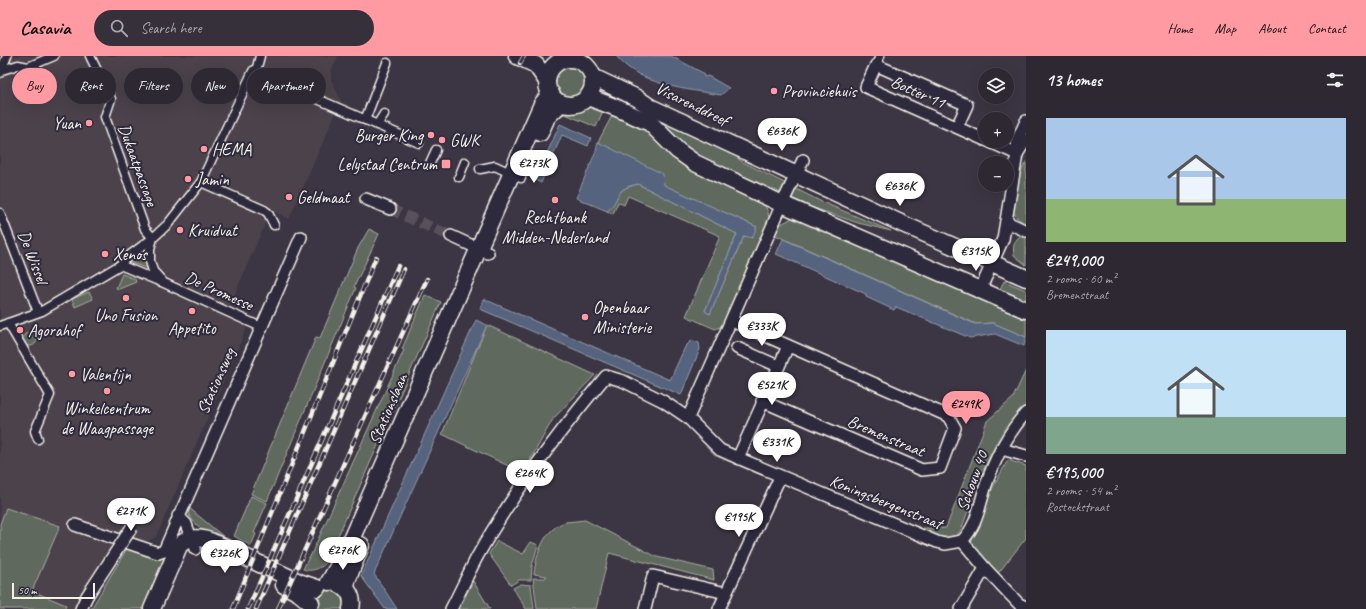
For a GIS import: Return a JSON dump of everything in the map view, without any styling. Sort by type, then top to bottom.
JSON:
[{"type":"main road","points":[[517,56],[536,65],[554,66]]},
{"type":"main road","points":[[536,65],[553,92],[575,104],[588,97],[594,84],[593,76],[586,64],[572,57],[561,60],[550,71],[553,92]]},
{"type":"main road","name":"Visarenddreef","points":[[593,76],[637,98],[650,108],[1026,278]]},
{"type":"main road","points":[[483,251],[516,175],[542,104],[553,92]]},
{"type":"main road","points":[[588,97],[650,123],[678,151],[695,164],[782,204],[1026,310]]},
{"type":"main road","name":"Stationslaan","points":[[311,606],[312,596],[323,585],[343,558],[483,251]]},
{"type":"main road","name":"Stationslaan","points":[[346,588],[354,562],[483,251]]},
{"type":"main road","points":[[162,609],[186,554],[194,544],[203,538],[299,582],[323,585],[340,584],[346,588],[352,599],[351,609]]},
{"type":"main road","points":[[152,609],[179,546],[183,542],[194,544],[290,588],[311,606]]},
{"type":"street","points":[[1,72],[7,56]]},
{"type":"street","points":[[1,72],[18,65],[28,67],[54,56]]},
{"type":"street","name":"Dukaatpassage","points":[[90,56],[111,99],[105,117],[112,139],[145,229],[153,238]]},
{"type":"street","points":[[255,68],[258,57]]},
{"type":"street","name":"Botter 11","points":[[957,127],[967,104],[878,60],[866,88],[978,136]]},
{"type":"street","points":[[365,120],[387,63]]},
{"type":"street","points":[[38,439],[34,431],[50,396],[4,325],[38,312],[120,265],[126,258],[153,238],[168,224],[201,182],[247,86]]},
{"type":"street","points":[[326,102],[419,143]]},
{"type":"street","points":[[377,124],[384,114]]},
{"type":"street","points":[[980,290],[1002,239],[1007,222],[1018,154],[1017,141],[1026,121]]},
{"type":"street","points":[[1018,154],[1026,140]]},
{"type":"street","name":"Botter 11","points":[[1004,148],[1018,154]]},
{"type":"street","points":[[430,163],[436,150]]},
{"type":"street","points":[[688,418],[732,321],[782,204],[803,160]]},
{"type":"street","points":[[459,177],[465,162]]},
{"type":"street","points":[[480,169],[496,166],[516,175]]},
{"type":"street","points":[[201,182],[264,210],[268,213],[274,225]]},
{"type":"street","points":[[366,199],[390,209]]},
{"type":"street","name":"De Wissel","points":[[0,213],[38,312]]},
{"type":"street","points":[[1007,222],[1026,230]]},
{"type":"street","points":[[451,236],[483,251]]},
{"type":"street","name":"Stationsweg","points":[[75,525],[158,552],[164,551],[261,327],[302,237]]},
{"type":"street","name":"De Promesse","points":[[153,238],[150,249],[150,261],[153,271],[164,283]]},
{"type":"street","name":"De Promesse","points":[[120,265],[164,283],[261,327]]},
{"type":"street","name":"Bremenstraat","points":[[732,321],[948,416],[955,428],[940,468],[922,470],[762,401]]},
{"type":"street","points":[[738,458],[762,401],[788,346]]},
{"type":"street","points":[[737,348],[778,366]]},
{"type":"street","name":"Koningsbergenstraat","points":[[451,609],[477,558],[501,517],[568,421],[606,376],[623,381],[663,401],[688,418],[720,450],[780,477],[937,542],[945,544],[962,541]]},
{"type":"street","name":"Schouw 40","points":[[962,541],[971,532],[986,484],[1002,449],[1013,428],[1026,413]]},
{"type":"street","points":[[1002,449],[1026,456]]},
{"type":"street","points":[[719,609],[780,477]]},
{"type":"street","points":[[178,516],[186,524],[194,544]]},
{"type":"street","points":[[81,609],[87,596],[132,527]]},
{"type":"street","points":[[962,541],[984,568],[1019,604],[1026,607]]},
{"type":"street","points":[[960,609],[984,568]]},
{"type":"street","points":[[645,609],[653,576],[726,593]]},
{"type":"shaded area","points":[[0,56],[338,56],[331,72],[331,79],[341,101],[289,219],[271,210],[225,317],[247,327],[156,537],[127,552],[88,609],[0,609]]},
{"type":"green space","points":[[570,66],[576,67],[584,75],[584,87],[576,95],[570,96],[564,95],[556,87],[555,81],[556,75],[564,67]]},
{"type":"green space","points":[[585,104],[601,109],[602,113],[596,127],[565,114],[551,120],[567,107]]},
{"type":"green space","points":[[634,108],[724,146],[741,161],[820,201],[891,231],[858,223],[811,207],[732,171],[712,164],[693,153]]},
{"type":"green space","points":[[615,110],[764,204],[768,212],[769,221],[726,325],[715,329],[686,316],[720,236],[628,196],[624,205],[618,202],[613,214],[607,211],[624,189],[638,184],[737,234],[705,311],[710,314],[744,236],[757,227],[663,185],[663,179],[598,142]]},
{"type":"green space","points":[[1026,161],[1026,224],[1017,218],[1013,212],[1020,174]]},
{"type":"green space","points":[[794,217],[1026,320],[1026,337],[993,323],[976,324],[775,235],[781,224]]},
{"type":"green space","points":[[369,229],[379,234],[354,287],[356,288],[267,501],[251,494],[316,337],[320,338],[358,248]]},
{"type":"green space","points":[[1019,237],[1026,237],[1026,265],[1014,255],[1014,245]]},
{"type":"green space","points":[[139,254],[143,255],[150,265],[149,269],[129,262],[130,259]]},
{"type":"green space","points":[[122,274],[135,279],[136,282],[119,289],[116,288]]},
{"type":"green space","points":[[1004,281],[1026,290],[1026,302],[999,291]]},
{"type":"green space","points":[[89,292],[93,299],[75,307],[72,299]]},
{"type":"green space","points":[[425,295],[441,302],[326,563],[315,569],[303,569],[310,557],[404,350],[402,349]]},
{"type":"green space","points":[[487,325],[595,375],[553,419],[523,473],[442,434]]},
{"type":"green space","points":[[27,332],[33,332],[37,336],[37,342],[33,346],[27,346],[23,342],[23,336]]},
{"type":"green space","points":[[1026,370],[1026,406],[1003,433],[994,448],[979,480],[961,530],[957,535],[948,538],[938,537],[923,531],[923,528],[946,528],[987,421],[1013,398]]},
{"type":"green space","points":[[1008,460],[1026,466],[1026,538],[996,576],[970,546],[993,487]]},
{"type":"green space","points":[[251,496],[267,503],[254,533],[256,534],[251,546],[234,536]]},
{"type":"green space","points":[[188,507],[243,553],[204,531],[191,518],[187,511]]},
{"type":"green space","points":[[6,508],[60,526],[32,591],[66,605],[64,609],[0,609],[0,524]]},
{"type":"green space","points":[[585,520],[657,557],[713,570],[714,580],[609,553],[596,609],[537,609],[533,578],[545,578],[547,576],[534,574],[542,543],[558,525],[566,522]]},
{"type":"green space","points":[[179,530],[181,536],[147,609],[91,609],[129,545],[164,559]]},
{"type":"green space","points":[[497,541],[523,554],[531,542],[538,545],[532,566],[531,580],[519,580],[511,585],[489,554]]},
{"type":"green space","points":[[473,581],[490,609],[459,609]]},
{"type":"green space","points":[[521,584],[531,585],[534,609],[526,609],[513,588]]},
{"type":"green space","points":[[325,587],[340,589],[346,609],[315,609],[316,594]]},
{"type":"water","points":[[616,56],[671,56],[703,73],[704,77],[708,76],[729,88],[721,95],[679,88],[651,80],[638,74],[626,66]]},
{"type":"water","points":[[560,124],[591,138],[588,146],[562,135],[541,183],[535,180]]},
{"type":"water","points":[[598,142],[663,174],[664,185],[757,227],[752,238],[744,236],[710,314],[705,311],[737,234],[638,184],[624,189],[618,195],[612,207],[607,211],[576,198],[596,151]]},
{"type":"water","points":[[783,239],[975,324],[993,323],[1026,337],[1024,346],[995,334],[970,338],[896,307],[894,310],[866,297],[866,294],[776,254]]},
{"type":"water","points":[[484,299],[670,380],[685,347],[692,340],[699,343],[700,349],[681,395],[480,309]]},
{"type":"water","points":[[476,320],[487,325],[374,574],[397,609],[385,609],[361,576]]},
{"type":"tunnel","points":[[390,209],[451,236]]},
{"type":"railway","points":[[520,63],[524,56]]},
{"type":"railway","points":[[233,609],[376,257]]},
{"type":"railway","points":[[248,609],[398,266]]},
{"type":"railway","points":[[256,609],[404,269]]},
{"type":"railway","points":[[278,609],[427,279]]},
{"type":"place","name":"Provinciehuis","points":[[774,91]]},
{"type":"place","name":"Yuan","points":[[89,123]]},
{"type":"place","name":"Burger King","points":[[431,135]]},
{"type":"place","name":"GWK","points":[[442,140]]},
{"type":"place","name":"HEMA","points":[[204,149]]},
{"type":"place","name":"Lelystad Centrum","points":[[446,164]]},
{"type":"place","name":"Jamin","points":[[188,179]]},
{"type":"place","name":"Geldmaat","points":[[289,197]]},
{"type":"place","name":"Rechtbank Midden-Nederland","points":[[555,200]]},
{"type":"place","name":"Kruidvat","points":[[180,230]]},
{"type":"place","name":"Xenos","points":[[105,254]]},
{"type":"place","name":"Uno Fusion","points":[[126,298]]},
{"type":"place","name":"Appetito","points":[[192,311]]},
{"type":"place","name":"Openbaar Ministerie","points":[[585,317]]},
{"type":"place","name":"Agorahof","points":[[20,330]]},
{"type":"place","name":"Valentijn","points":[[72,374]]},
{"type":"place","name":"Winkelcentrum de Waagpassage","points":[[107,391]]}]
